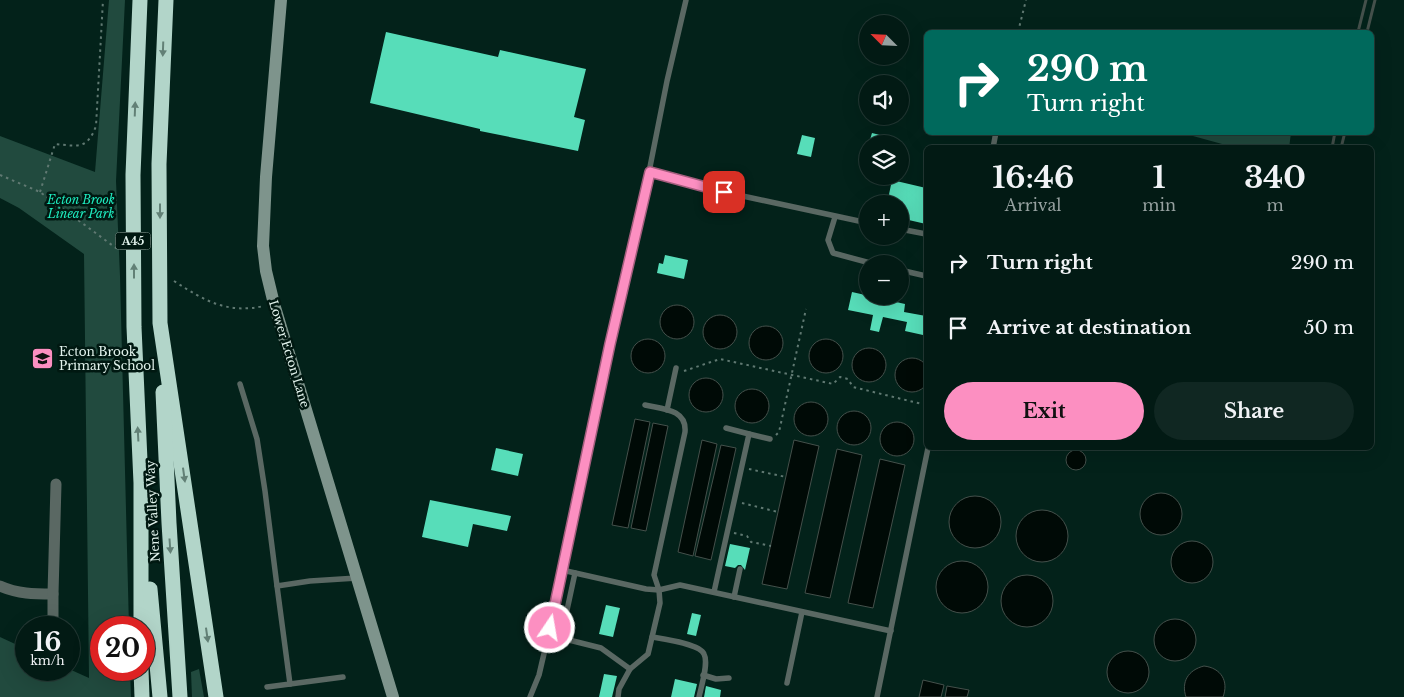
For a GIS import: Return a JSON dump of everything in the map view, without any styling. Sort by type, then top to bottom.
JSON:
[{"type":"highway","name":"A45","points":[[140,0],[134,136],[133,223],[134,327],[141,483]]},
{"type":"highway","name":"A45","points":[[160,323],[159,164],[166,0]]},
{"type":"highway","points":[[160,323],[216,697]]},
{"type":"highway","name":"Nene Valley Way","points":[[160,323],[168,514],[180,697]]},
{"type":"highway","points":[[141,483],[141,616]]},
{"type":"highway","name":"Nene Valley Way","points":[[141,483],[160,697]]},
{"type":"highway","points":[[142,681],[142,697]]},
{"type":"street","name":"Lower Ecton Lane","points":[[281,0],[266,177],[263,246],[266,271],[274,304],[393,697]]},
{"type":"street","points":[[53,616],[56,484]]},
{"type":"street","points":[[0,586],[14,592],[53,594]]},
{"type":"lane","points":[[530,697],[539,675],[686,0]]},
{"type":"lane","points":[[650,172],[724,192],[859,221]]},
{"type":"lane","points":[[835,217],[828,240],[833,253],[859,260]]},
{"type":"lane","points":[[909,231],[924,234]]},
{"type":"lane","points":[[909,272],[924,276]]},
{"type":"lane","points":[[668,410],[676,368]]},
{"type":"lane","points":[[240,384],[257,439],[290,684]]},
{"type":"lane","points":[[618,697],[619,689],[630,669],[648,654],[660,603],[660,590],[654,574],[686,432],[686,425],[680,414],[645,405]]},
{"type":"lane","points":[[726,428],[770,439]]},
{"type":"lane","points":[[714,592],[749,434]]},
{"type":"lane","points":[[877,697],[928,450]]},
{"type":"lane","points":[[734,597],[740,569]]},
{"type":"lane","points":[[562,570],[646,589],[660,590],[680,584],[892,631]]},
{"type":"lane","points":[[575,573],[561,638],[600,648],[630,669]]},
{"type":"lane","points":[[277,586],[310,581],[357,578]]},
{"type":"lane","points":[[787,683],[802,612]]},
{"type":"lane","points":[[652,637],[701,649],[705,656],[699,697]]},
{"type":"lane","points":[[703,675],[716,679],[722,677],[729,678]]},
{"type":"lane","points":[[267,687],[343,677]]},
{"type":"path","points":[[40,192],[55,144],[80,146],[91,139],[96,126],[103,0]]},
{"type":"path","points":[[1018,30],[1026,0]]},
{"type":"path","points":[[0,176],[40,192],[122,252]]},
{"type":"path","points":[[174,281],[199,298],[232,309],[248,310],[274,304]]},
{"type":"path","points":[[770,439],[779,432],[806,309]]},
{"type":"path","points":[[675,375],[720,359],[833,384],[840,378],[848,379],[853,387],[924,405]]},
{"type":"path","points":[[742,467],[786,478]]},
{"type":"path","points":[[734,501],[778,512]]},
{"type":"path","points":[[728,531],[747,536],[751,542],[770,546]]},
{"type":"green space","name":"Ecton Brook Linear Park","points":[[109,0],[125,0],[116,181],[129,616],[90,616],[90,681],[130,681],[131,697],[0,697],[0,637],[15,644],[15,681],[80,681],[80,674],[89,678],[84,254],[19,208],[0,198],[0,136],[95,172]]},
{"type":"green space","points":[[1189,135],[1291,135],[1289,145],[1226,145]]},
{"type":"green space","points":[[199,669],[204,697],[192,697],[191,672]]},
{"type":"shaded area","points":[[677,305],[689,310],[694,322],[689,334],[677,339],[665,334],[660,322],[665,310]]},
{"type":"shaded area","points":[[720,315],[732,320],[737,332],[732,344],[720,349],[708,344],[703,332],[708,320]]},
{"type":"shaded area","points":[[766,326],[778,331],[783,343],[778,355],[766,360],[754,355],[749,343],[754,331]]},
{"type":"shaded area","points":[[648,339],[660,344],[665,356],[660,368],[648,373],[636,368],[631,356],[636,344]]},
{"type":"shaded area","points":[[826,339],[838,344],[843,356],[838,368],[826,373],[814,368],[809,356],[814,344]]},
{"type":"shaded area","points":[[869,348],[881,353],[886,365],[881,377],[869,382],[857,377],[852,365],[857,353]]},
{"type":"shaded area","points":[[912,358],[924,363],[924,387],[912,392],[900,387],[895,375],[900,363]]},
{"type":"shaded area","points":[[706,378],[718,383],[723,395],[718,407],[706,412],[694,407],[689,395],[694,383]]},
{"type":"shaded area","points":[[752,389],[764,394],[769,406],[764,418],[752,423],[740,418],[735,406],[740,394]]},
{"type":"shaded area","points":[[811,402],[823,407],[828,419],[823,431],[811,436],[799,431],[794,419],[799,407]]},
{"type":"shaded area","points":[[854,411],[866,416],[871,428],[866,440],[854,445],[842,440],[837,428],[842,416]]},
{"type":"shaded area","points":[[635,419],[650,422],[628,528],[612,525]]},
{"type":"shaded area","points":[[897,422],[909,427],[914,439],[909,451],[897,456],[885,451],[880,439],[885,427]]},
{"type":"shaded area","points":[[653,423],[668,426],[646,531],[631,528]]},
{"type":"shaded area","points":[[702,440],[717,444],[693,556],[678,552]]},
{"type":"shaded area","points":[[794,440],[819,446],[787,589],[762,584]]},
{"type":"shaded area","points":[[721,445],[736,448],[711,560],[695,556]]},
{"type":"shaded area","points":[[837,449],[862,455],[830,598],[805,593]]},
{"type":"shaded area","points":[[1072,450],[1080,450],[1086,456],[1086,464],[1080,470],[1072,470],[1066,464],[1066,456]]},
{"type":"shaded area","points":[[880,459],[905,465],[873,608],[848,603]]},
{"type":"shaded area","points":[[1161,493],[1176,499],[1182,514],[1176,529],[1161,535],[1146,529],[1140,514],[1146,499]]},
{"type":"shaded area","points":[[970,496],[980,496],[994,503],[1001,517],[1001,527],[994,541],[980,548],[970,548],[960,544],[953,537],[949,527],[949,517],[953,507],[960,500]]},
{"type":"shaded area","points":[[1037,510],[1047,510],[1061,517],[1068,531],[1068,541],[1061,555],[1047,562],[1037,562],[1027,558],[1020,551],[1016,541],[1016,531],[1020,521],[1027,514]]},
{"type":"shaded area","points":[[1192,541],[1207,547],[1213,562],[1207,577],[1192,583],[1177,577],[1171,562],[1177,547]]},
{"type":"shaded area","points":[[957,561],[967,561],[981,568],[988,582],[988,592],[981,606],[967,613],[957,613],[947,609],[940,602],[936,592],[936,582],[940,572],[947,565]]},
{"type":"shaded area","points":[[1022,575],[1032,575],[1046,582],[1053,596],[1053,606],[1046,620],[1032,627],[1022,627],[1012,623],[1005,616],[1001,606],[1001,596],[1005,586],[1012,579]]},
{"type":"shaded area","points":[[1175,619],[1190,625],[1196,640],[1190,655],[1175,661],[1160,655],[1154,640],[1160,625]]},
{"type":"shaded area","points":[[1128,651],[1143,657],[1149,672],[1143,687],[1128,693],[1113,687],[1107,672],[1113,657]]},
{"type":"shaded area","points":[[1204,666],[1215,669],[1222,676],[1225,686],[1223,697],[1186,697],[1184,686],[1187,677],[1194,670]]},
{"type":"shaded area","points":[[923,680],[944,685],[941,697],[919,697]]},
{"type":"shaded area","points":[[947,686],[969,690],[967,697],[945,697]]},
{"type":"building","points":[[386,32],[498,57],[500,50],[586,69],[574,117],[585,120],[578,151],[480,131],[480,129],[370,103]]},
{"type":"building","points":[[802,135],[815,138],[811,157],[797,154]]},
{"type":"building","points":[[909,184],[924,188],[924,224],[909,220],[909,195],[889,195],[891,185]]},
{"type":"building","points":[[665,255],[688,260],[684,279],[657,273],[659,263],[663,264]]},
{"type":"building","points":[[852,292],[859,294],[859,305],[905,305],[904,312],[924,316],[923,335],[905,331],[907,322],[883,317],[879,332],[870,330],[873,315],[848,310]]},
{"type":"building","points":[[496,448],[523,454],[518,476],[491,470]]},
{"type":"building","points":[[430,500],[511,516],[507,531],[473,524],[468,547],[422,537]]},
{"type":"building","points":[[730,544],[750,548],[745,570],[741,565],[735,568],[725,566]]},
{"type":"building","points":[[606,605],[620,608],[613,637],[599,634]]},
{"type":"building","points":[[692,613],[701,615],[696,636],[687,634]]},
{"type":"building","points":[[604,674],[617,676],[612,697],[599,697]]},
{"type":"building","points":[[675,679],[697,684],[694,697],[671,697]]},
{"type":"building","points":[[706,686],[721,690],[720,697],[704,697]]},
{"type":"waterway","points":[[1358,30],[1366,0]]},
{"type":"waterway","points":[[1368,30],[1375,0]]},
{"type":"waterway","points":[[1333,145],[1334,135]]},
{"type":"waterway","points":[[1342,145],[1344,135]]},
{"type":"place","name":"Ecton Brook Primary School","points":[[43,359]]},
{"type":"route","points":[[550,628],[610,344],[650,172],[724,192]]}]
